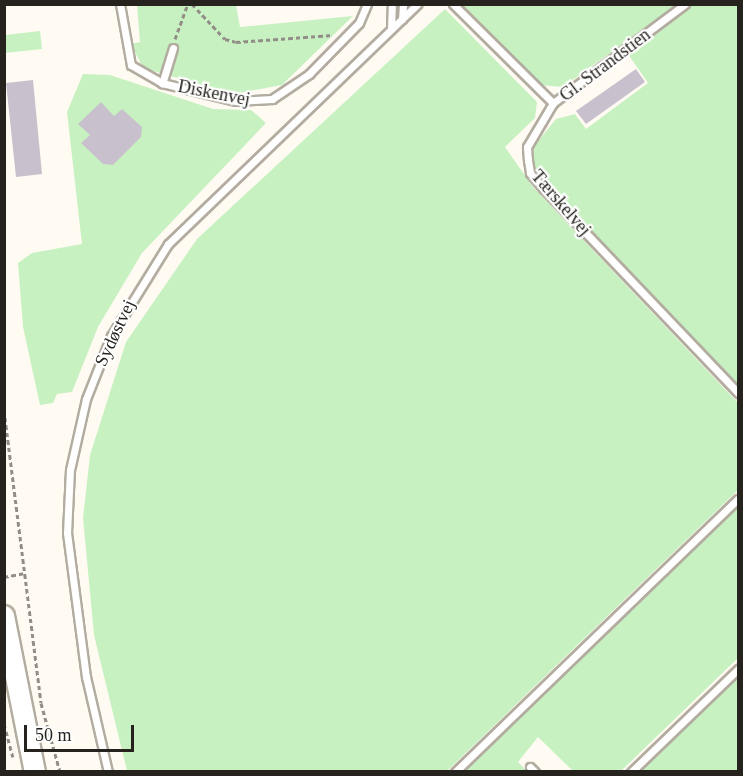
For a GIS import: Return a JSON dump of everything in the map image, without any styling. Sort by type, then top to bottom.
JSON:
[{"type":"street","points":[[4,616],[35,771]]},
{"type":"lane","points":[[120,4],[131,65],[162,82]]},
{"type":"lane","name":"Diskenvej","points":[[172,48],[162,82],[236,101],[272,99],[290,90],[347,36],[367,4]]},
{"type":"lane","points":[[391,29],[392,4]]},
{"type":"lane","points":[[402,19],[403,4]]},
{"type":"lane","points":[[453,4],[553,103]]},
{"type":"lane","name":"Gl. Strandstien","points":[[553,103],[685,4]]},
{"type":"lane","name":"Sydøstvej","points":[[108,771],[86,677],[67,533],[70,470],[86,399],[120,319],[168,244],[416,5]]},
{"type":"lane","name":"Tærskelvej","points":[[553,103],[527,147],[530,173],[738,393]]},
{"type":"lane","points":[[455,771],[738,499]]},
{"type":"lane","points":[[631,771],[738,669]]},
{"type":"path","points":[[172,48],[190,4],[225,39],[236,42],[347,36]]},
{"type":"path","points":[[4,410],[41,703],[60,771]]},
{"type":"path","points":[[4,577],[24,573]]},
{"type":"path","points":[[4,724],[15,762]]},
{"type":"green space","points":[[137,5],[236,5],[240,27],[353,16],[282,85],[233,94],[143,68],[131,44],[140,42]]},
{"type":"green space","points":[[461,5],[676,5],[563,87],[539,85]]},
{"type":"green space","points":[[693,5],[738,5],[738,385],[551,192],[534,166],[534,146],[556,119],[575,114],[586,129],[648,83],[628,54]]},
{"type":"green space","points":[[445,9],[537,102],[535,118],[505,147],[533,187],[738,403],[738,490],[447,771],[127,771],[94,635],[83,518],[90,455],[126,342],[197,239]]},
{"type":"green space","points":[[40,31],[42,49],[5,53],[5,35]]},
{"type":"green space","points":[[83,74],[110,75],[213,109],[251,110],[266,123],[142,253],[98,327],[72,392],[57,394],[53,403],[40,405],[23,327],[18,263],[32,253],[82,244],[67,112]]},
{"type":"green space","points":[[738,507],[738,658],[621,771],[573,771],[538,737],[518,762],[527,771],[464,771]]},
{"type":"green space","points":[[738,677],[738,771],[641,771]]},
{"type":"building","points":[[636,69],[645,82],[586,124],[576,111]]},
{"type":"building","points":[[33,80],[42,174],[16,177],[6,83]]},
{"type":"building","points":[[101,102],[114,116],[122,109],[142,127],[141,137],[113,165],[103,164],[81,143],[90,135],[78,124]]}]
